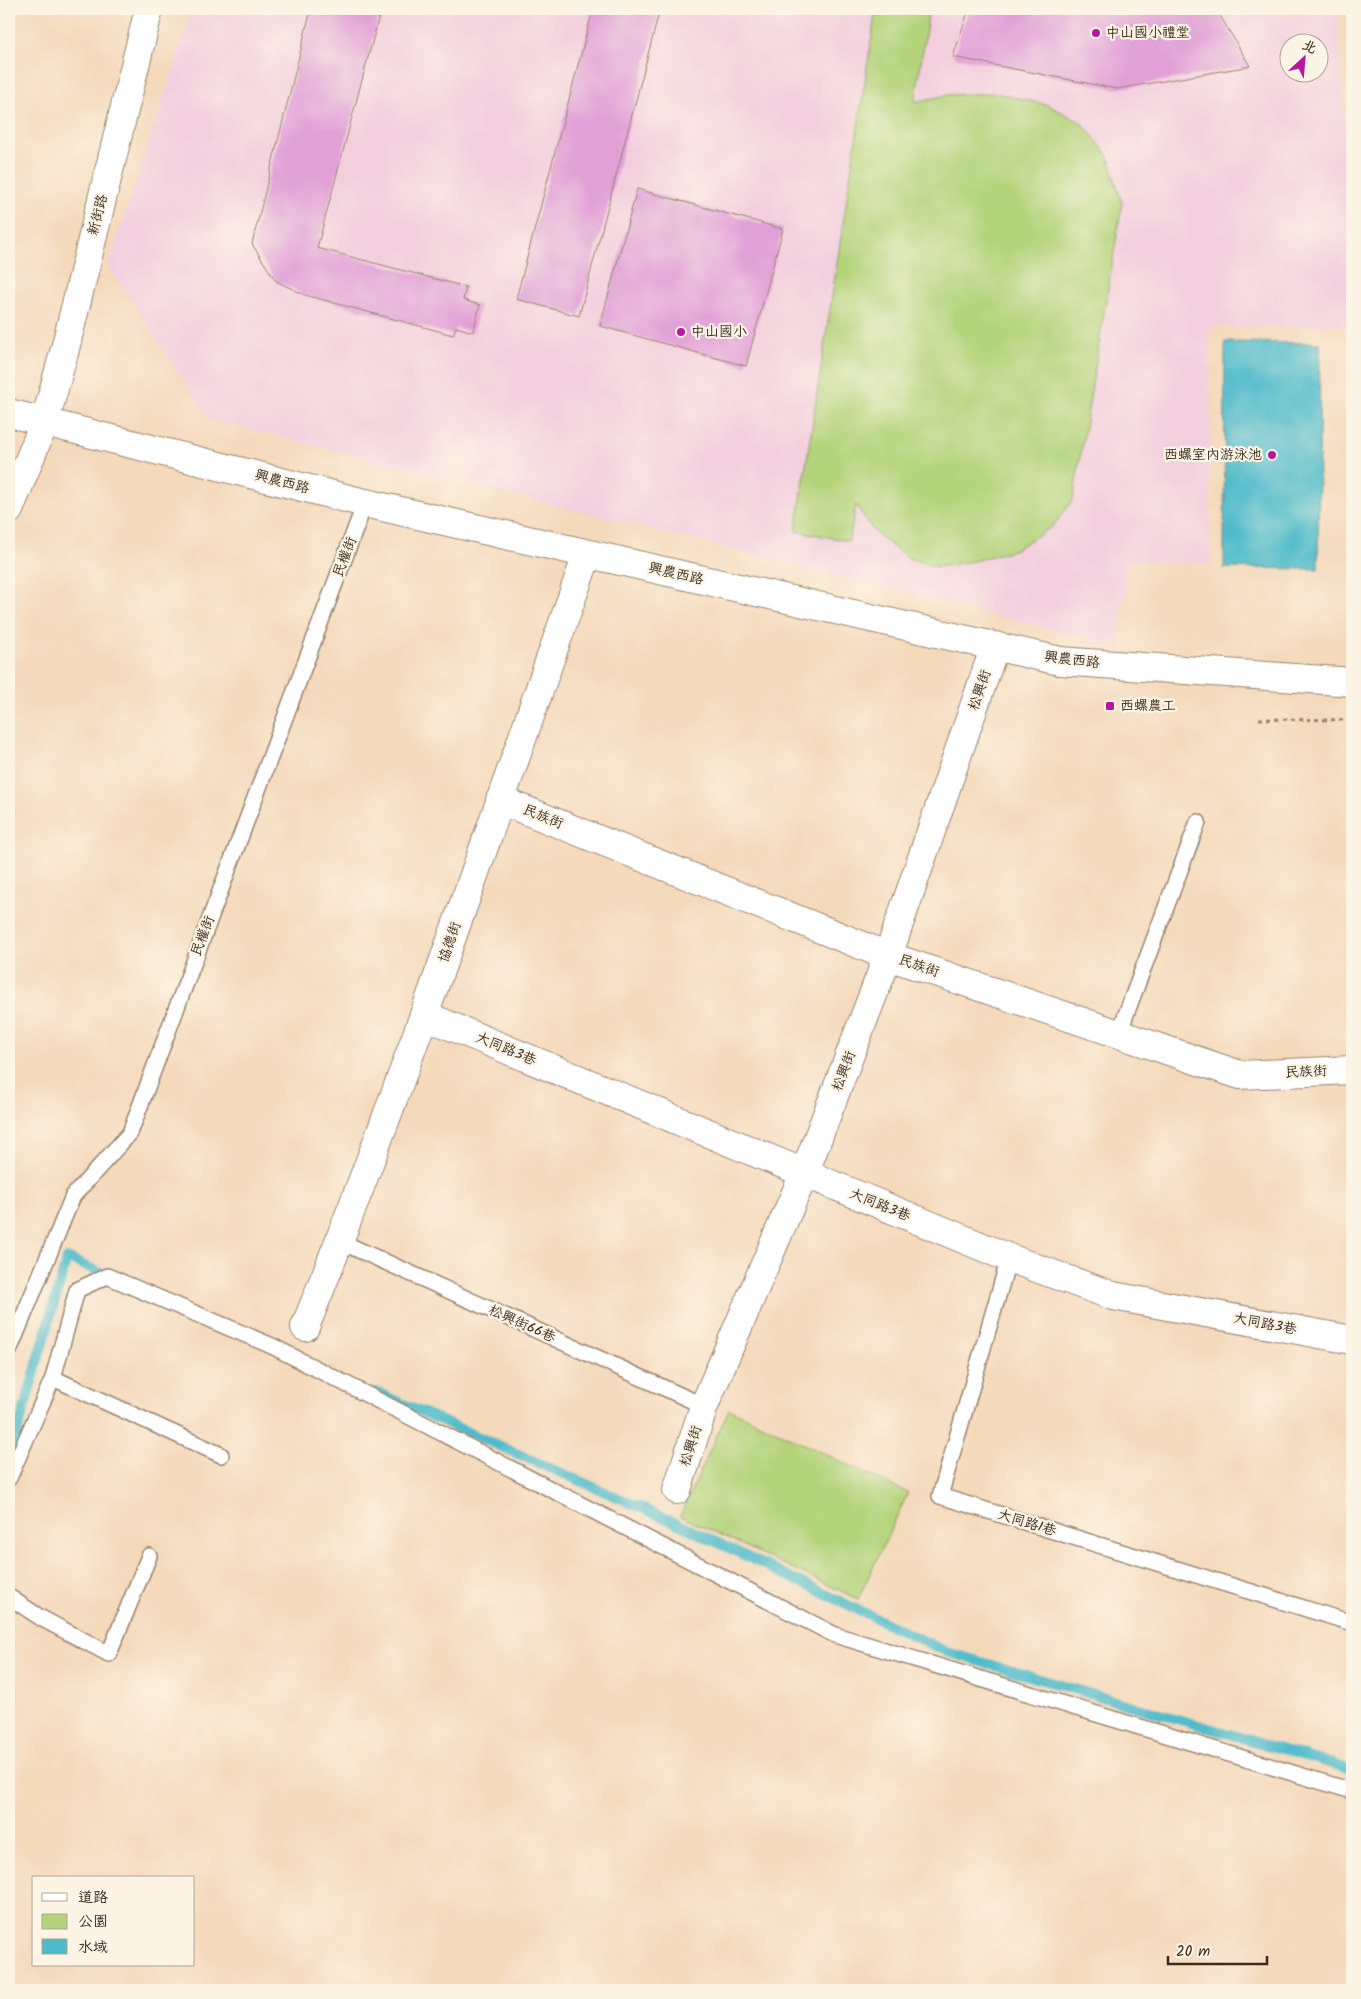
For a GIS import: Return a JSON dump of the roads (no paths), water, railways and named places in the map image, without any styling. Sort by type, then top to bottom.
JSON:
[{"type":"street","name":"新街路","points":[[9,510],[45,421],[65,349],[149,9]]},
{"type":"street","name":"興農西路","points":[[9,413],[365,504],[1060,661],[1352,682]]},
{"type":"street","name":"協德街","points":[[304,1326],[339,1241],[424,1014],[587,554]]},
{"type":"street","name":"松興街","points":[[677,1490],[704,1406],[804,1174],[888,956],[995,646]]},
{"type":"street","name":"民族街","points":[[500,800],[888,956],[1240,1075],[1352,1070]]},
{"type":"street","name":"大同路3巷","points":[[424,1014],[1009,1258],[1113,1296],[1352,1340]]},
{"type":"lane","name":"民權街","points":[[9,1351],[74,1196],[130,1133],[365,504]]},
{"type":"lane","points":[[1119,1033],[1198,822]]},
{"type":"lane","name":"松興街66巷","points":[[339,1241],[704,1406]]},
{"type":"lane","name":"大同路1巷","points":[[1009,1258],[940,1496],[1352,1622]]},
{"type":"lane","points":[[9,1478],[53,1378],[77,1290],[107,1276],[272,1346],[835,1635],[1352,1791]]},
{"type":"lane","points":[[53,1378],[221,1455]]},
{"type":"lane","points":[[9,1597],[41,1618],[109,1654],[149,1556]]},
{"type":"water","name":"西螺室內游泳池","points":[[1225,342],[1320,343],[1318,569],[1224,568]]},
{"type":"waterway","points":[[9,1462],[67,1258],[111,1277]]},
{"type":"waterway","points":[[376,1392],[674,1522],[947,1652],[1346,1768]]},
{"type":"place","name":"中山國小禮堂","points":[[1096,33]]},
{"type":"place","name":"中山國小","points":[[681,332]]},
{"type":"place","name":"西螺室內游泳池","points":[[1272,455]]},
{"type":"place","name":"西螺農工","points":[[1110,706]]}]
